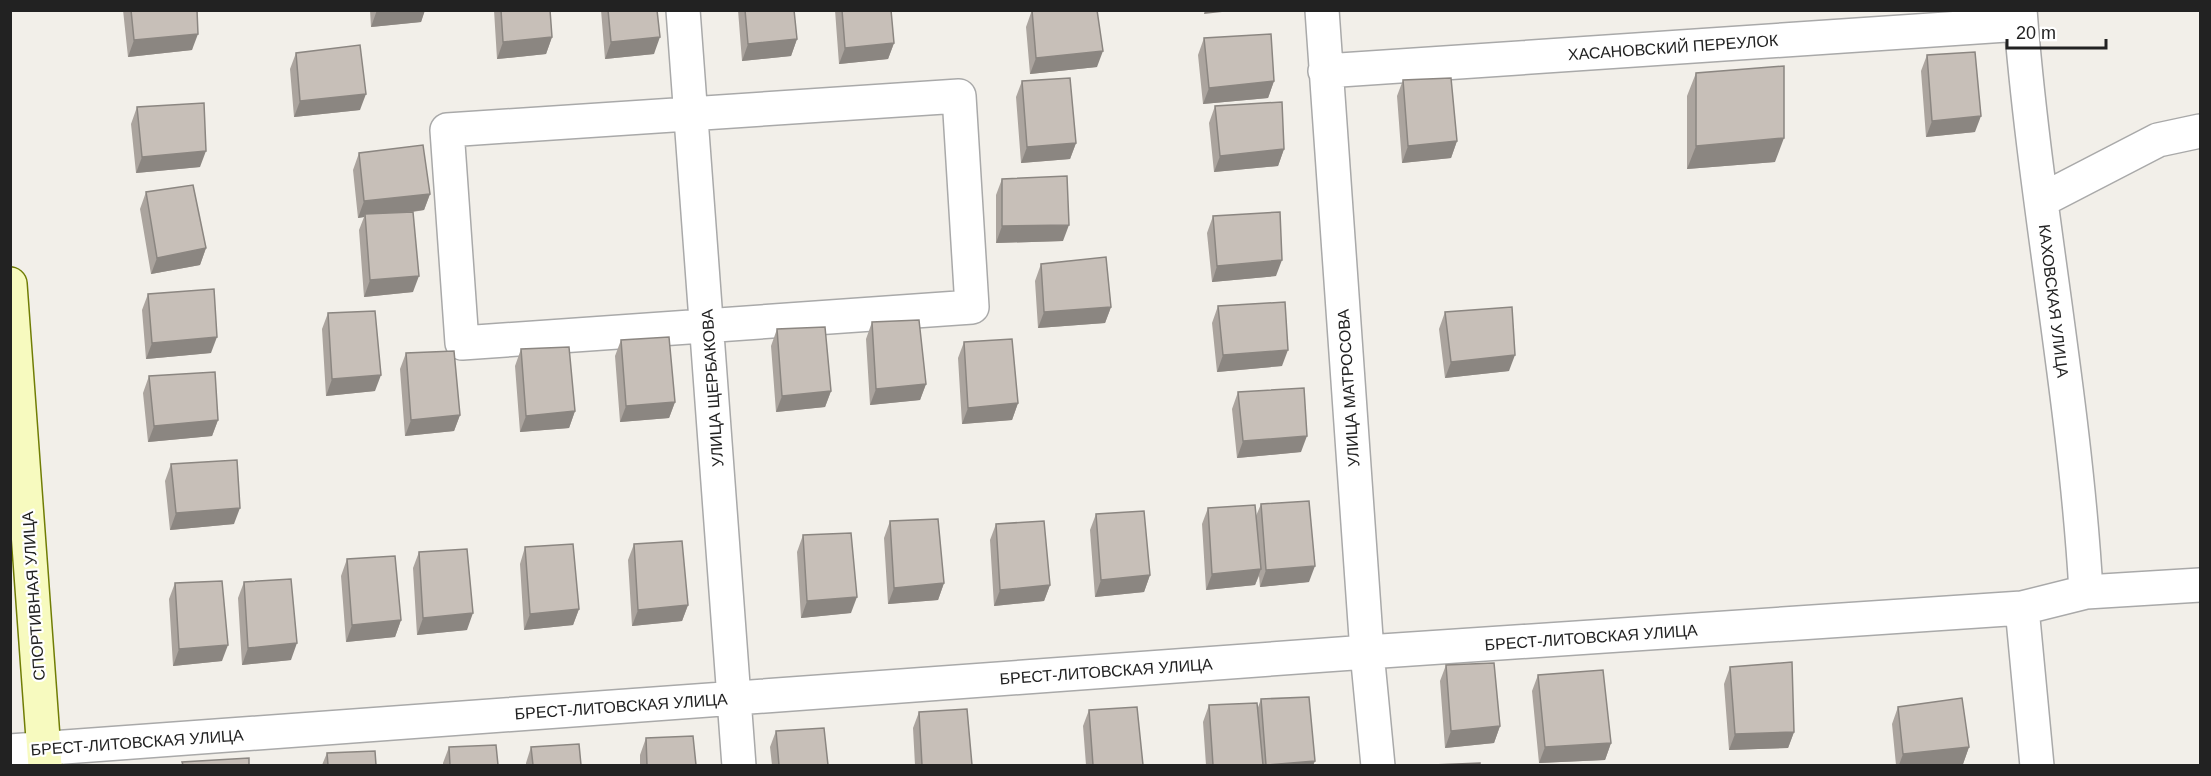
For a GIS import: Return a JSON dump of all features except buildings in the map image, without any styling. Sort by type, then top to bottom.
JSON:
[{"type":"street","name":"УЛИЦА ЩЕРБАКОВА","points":[[683,10],[739,765]]},
{"type":"street","name":"УЛИЦА МАТРОСОВА","points":[[1322,10],[1377,765]]},
{"type":"street","name":"ХАСАНОВСКИЙ ПЕРЕУЛОК","points":[[1325,71],[2021,17]]},
{"type":"street","name":"КАХОВСКАЯ УЛИЦА","points":[[2021,17],[2080,496],[2086,592]]},
{"type":"street","points":[[959,96],[972,306],[707,324],[462,344],[447,130],[959,96]]},
{"type":"street","points":[[2042,200],[2158,140],[2200,131]]},
{"type":"street","name":"СПОРТИВНАЯ УЛИЦА","points":[[10,284],[44,757]]},
{"type":"street","name":"БРЕСТ-ЛИТОВСКАЯ УЛИЦА","points":[[10,751],[44,757],[735,697],[2022,608],[2086,592],[2200,585]]},
{"type":"street","points":[[2022,608],[2037,765]]}]
